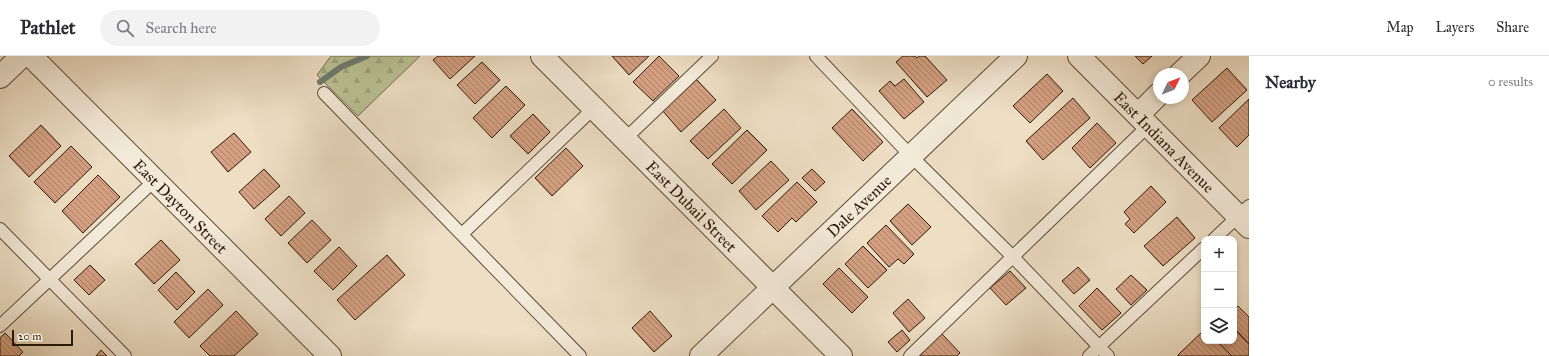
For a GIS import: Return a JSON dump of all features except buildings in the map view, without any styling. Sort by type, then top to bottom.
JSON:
[{"type":"street","points":[[0,77],[22,56]]},
{"type":"street","name":"East Dayton Street","points":[[31,56],[330,356]]},
{"type":"street","name":"East Dubail Street","points":[[542,56],[841,356]]},
{"type":"street","name":"Dale Avenue","points":[[701,356],[1016,56]]},
{"type":"street","name":"East Indiana Avenue","points":[[1079,56],[1143,121],[1245,217]]},
{"type":"street","points":[[1186,68],[1199,56]]},
{"type":"street","points":[[1143,121],[1153,104]]},
{"type":"lane","points":[[625,139],[712,56]]},
{"type":"lane","points":[[816,56],[911,156],[1013,257],[1108,356]]},
{"type":"lane","points":[[324,93],[580,356]]},
{"type":"lane","points":[[462,234],[594,108]]},
{"type":"lane","points":[[910,356],[1013,257],[1143,121]]},
{"type":"lane","points":[[0,326],[155,180]]},
{"type":"lane","points":[[1218,236],[1245,217]]},
{"type":"lane","points":[[0,230],[125,356]]},
{"type":"lane","points":[[1089,356],[1201,251]]},
{"type":"green space","points":[[331,56],[420,56],[358,116],[317,75]]},
{"type":"waterway","points":[[320,82],[341,67],[367,56]]}]
